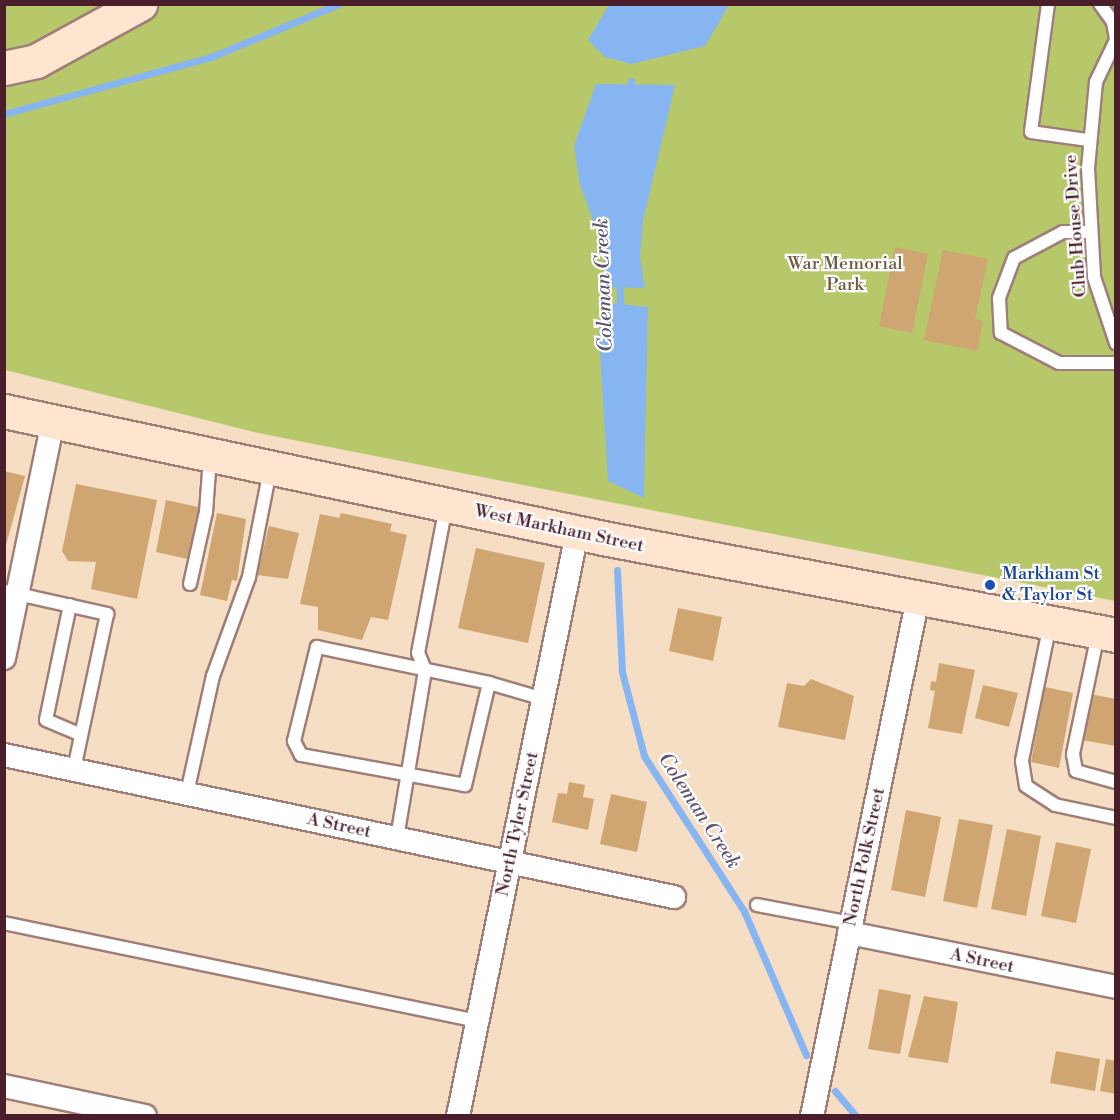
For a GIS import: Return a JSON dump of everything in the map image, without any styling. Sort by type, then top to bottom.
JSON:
[{"type":"main road","points":[[4,68],[36,60],[140,4]]},
{"type":"main road","name":"West Markham Street","points":[[4,411],[577,533],[1107,633]]},
{"type":"street","points":[[4,658],[11,592],[52,422]]},
{"type":"street","name":"North Tyler Street","points":[[458,1116],[577,533]]},
{"type":"street","name":"North Polk Street","points":[[812,1116],[918,598]]},
{"type":"street","name":"A Street","points":[[4,754],[674,897]]},
{"type":"street","name":"A Street","points":[[850,928],[1116,987]]},
{"type":"street","points":[[4,1086],[145,1116]]},
{"type":"lane","name":"Club House Drive","points":[[1048,4],[1031,132],[1088,140]]},
{"type":"lane","name":"Club House Drive","points":[[1100,4],[1113,22],[1116,39],[1096,82],[1088,140],[1091,232],[1099,304],[1116,343]]},
{"type":"lane","points":[[1091,232],[1064,232],[1014,258],[999,298],[1001,333],[1059,363],[1116,363]]},
{"type":"lane","points":[[190,584],[206,512],[210,456]]},
{"type":"lane","points":[[187,793],[213,676],[249,577],[271,468]]},
{"type":"lane","points":[[397,838],[405,773],[425,670],[418,652],[446,505]]},
{"type":"lane","points":[[11,592],[107,614],[74,769]]},
{"type":"lane","points":[[70,605],[46,720],[81,735]]},
{"type":"lane","points":[[1050,622],[1022,761],[1026,786],[1055,805],[1116,818]]},
{"type":"lane","points":[[1107,633],[1073,754],[1076,771],[1116,782]]},
{"type":"lane","points":[[489,683],[465,785],[302,755],[294,741],[317,647],[489,683],[544,699]]},
{"type":"lane","points":[[757,905],[850,928]]},
{"type":"lane","points":[[4,923],[477,1021]]},
{"type":"green space","name":"War Memorial Park","points":[[5,5],[1115,5],[1115,601],[258,433],[5,370]]},
{"type":"water","points":[[609,5],[729,5],[705,46],[632,64],[605,57],[588,40]]},
{"type":"water","points":[[596,84],[675,85],[643,221],[640,257],[645,288],[605,287],[603,247],[580,185],[574,146]]},
{"type":"water","points":[[603,302],[648,307],[644,498],[608,481],[599,336]]},
{"type":"building","points":[[895,247],[928,254],[912,333],[879,326]]},
{"type":"building","points":[[943,250],[988,259],[975,319],[983,321],[977,351],[924,340]]},
{"type":"building","points":[[4,471],[25,476],[6,545],[4,545]]},
{"type":"building","points":[[76,484],[157,500],[137,599],[91,589],[96,562],[68,561],[62,551]]},
{"type":"building","points":[[166,500],[203,508],[192,560],[156,552]]},
{"type":"building","points":[[217,513],[246,519],[237,581],[232,580],[227,601],[200,595]]},
{"type":"building","points":[[341,513],[392,524],[390,531],[407,535],[388,620],[371,617],[362,640],[318,630],[318,607],[300,604],[320,514],[339,518]]},
{"type":"building","points":[[269,526],[299,533],[288,579],[257,575]]},
{"type":"building","points":[[476,548],[545,563],[528,643],[458,628]]},
{"type":"building","points":[[678,608],[722,617],[713,661],[669,651]]},
{"type":"building","points":[[939,663],[975,670],[962,734],[928,728],[935,691],[930,690],[931,681],[936,682]]},
{"type":"building","points":[[811,679],[854,696],[845,740],[778,727],[787,683],[804,686]]},
{"type":"building","points":[[983,685],[1018,693],[1009,727],[975,718]]},
{"type":"building","points":[[1045,687],[1073,693],[1059,768],[1031,762]]},
{"type":"building","points":[[1090,694],[1116,699],[1116,746],[1081,740]]},
{"type":"building","points":[[569,782],[585,785],[583,797],[594,799],[588,830],[552,822],[558,793],[567,794]]},
{"type":"building","points":[[611,794],[647,802],[637,852],[600,844]]},
{"type":"building","points":[[906,810],[941,817],[925,897],[891,890]]},
{"type":"building","points":[[959,819],[993,825],[977,908],[943,901]]},
{"type":"building","points":[[1007,829],[1041,836],[1026,916],[991,909]]},
{"type":"building","points":[[1056,842],[1091,849],[1076,923],[1041,916]]},
{"type":"building","points":[[879,989],[911,995],[900,1054],[868,1049]]},
{"type":"building","points":[[924,996],[958,1002],[948,1063],[908,1057]]},
{"type":"building","points":[[1056,1051],[1100,1059],[1095,1091],[1050,1083]]},
{"type":"building","points":[[1106,1059],[1116,1061],[1116,1094],[1100,1091]]},
{"type":"waterway","points":[[4,114],[211,57],[339,4]]},
{"type":"waterway","name":"Coleman Creek","points":[[630,94],[631,81]]},
{"type":"waterway","name":"Coleman Creek","points":[[619,278],[621,312]]},
{"type":"waterway","name":"Coleman Creek","points":[[617,570],[622,672],[644,756],[744,911],[806,1055]]},
{"type":"waterway","name":"Coleman Creek","points":[[835,1091],[856,1116]]},
{"type":"place","name":"Markham St & Taylor St","points":[[990,585]]}]
